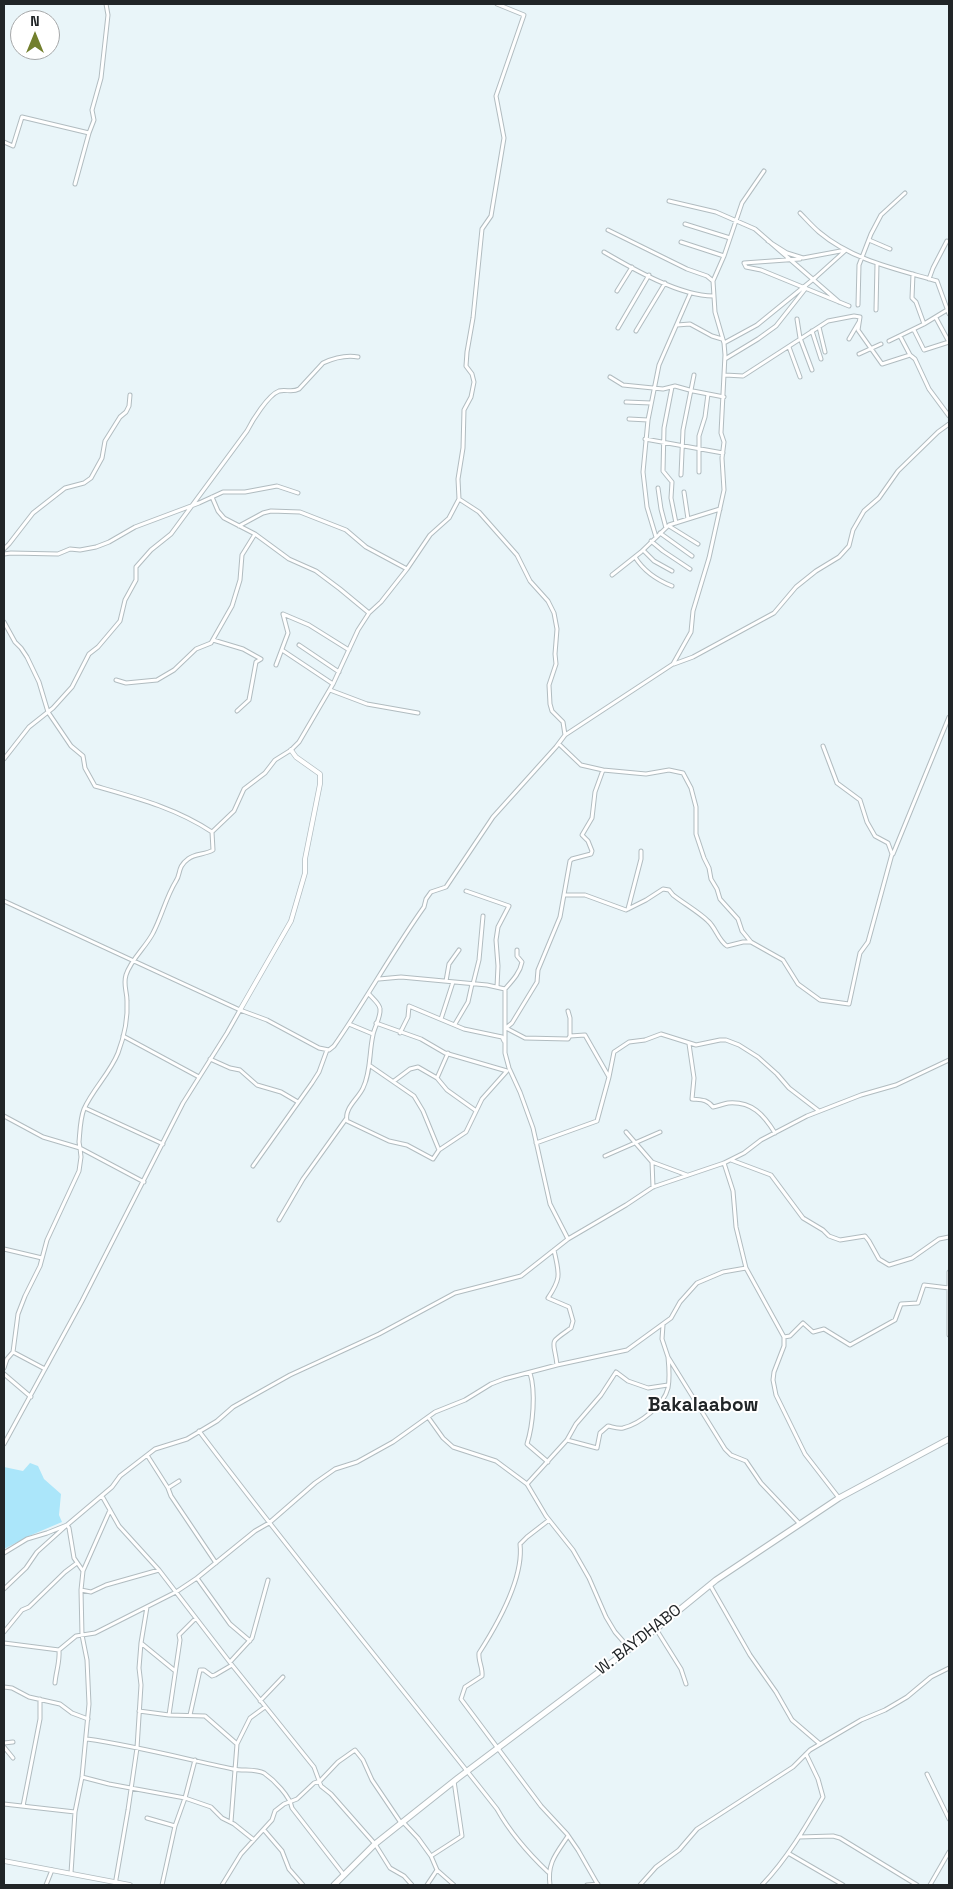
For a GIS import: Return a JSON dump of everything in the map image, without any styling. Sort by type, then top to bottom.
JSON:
[{"type":"main road","name":"W. BAYDHABO","points":[[334,1885],[375,1844],[497,1748],[656,1629],[710,1585],[799,1523],[839,1498],[949,1438]]},
{"type":"street","points":[[75,184],[88,133],[94,120],[92,110],[100,78],[108,15],[106,4]]},
{"type":"street","points":[[4,1368],[7,1359],[13,1352],[18,1314],[42,1258],[46,1240],[79,1171],[84,1108],[118,1053],[127,1021],[127,999],[124,988],[126,974],[153,934],[163,913],[172,885],[177,880],[178,870],[189,857],[206,854],[213,850],[212,832],[234,811],[244,789],[265,773],[275,760],[291,750],[299,742],[330,690],[368,614],[381,602],[407,569],[430,535],[449,518],[459,498],[458,479],[463,448],[464,410],[471,397],[474,382],[472,374],[466,366],[476,296],[482,229],[491,216],[504,138],[496,96],[524,15],[497,4]]},
{"type":"street","points":[[4,142],[13,146],[22,117],[88,133]]},
{"type":"street","points":[[673,664],[691,632],[693,611],[709,558],[724,490],[724,442],[721,433],[725,358],[723,341],[714,312],[713,282],[742,203],[764,171]]},
{"type":"street","points":[[858,305],[858,275],[862,257],[869,240],[881,216],[905,193]]},
{"type":"street","points":[[669,201],[716,212],[754,229],[839,302]]},
{"type":"street","points":[[800,213],[820,232],[846,250],[877,264],[936,280],[948,312],[890,341]]},
{"type":"street","points":[[685,224],[730,238]]},
{"type":"street","points":[[608,230],[687,269],[707,276],[713,282]]},
{"type":"street","points":[[869,240],[890,249]]},
{"type":"street","points":[[768,241],[787,253],[803,258]]},
{"type":"street","points":[[930,278],[947,241]]},
{"type":"street","points":[[681,242],[724,256]]},
{"type":"street","points":[[846,250],[789,260],[744,263],[746,266],[761,270],[850,306]]},
{"type":"street","points":[[677,325],[690,324],[723,341],[757,325],[804,288],[846,250]]},
{"type":"street","points":[[604,252],[690,294],[713,296]]},
{"type":"street","points":[[876,310],[877,264]]},
{"type":"street","points":[[618,291],[632,267]]},
{"type":"street","points":[[913,274],[912,298],[916,302],[924,324]]},
{"type":"street","points":[[618,328],[649,275]]},
{"type":"street","points":[[636,331],[665,283]]},
{"type":"street","points":[[725,358],[776,326],[804,288]]},
{"type":"street","points":[[656,537],[645,494],[643,472],[645,439],[659,365],[690,294]]},
{"type":"street","points":[[725,374],[743,376],[828,321],[843,318],[860,317],[858,330],[882,364],[910,354]]},
{"type":"street","points":[[914,330],[924,350],[949,342],[936,318]]},
{"type":"street","points":[[797,319],[800,338],[812,370]]},
{"type":"street","points":[[849,339],[859,320]]},
{"type":"street","points":[[819,327],[825,352]]},
{"type":"street","points":[[812,331],[821,360]]},
{"type":"street","points":[[900,336],[915,359],[929,389],[949,416]]},
{"type":"street","points":[[859,354],[881,344]]},
{"type":"street","points":[[789,347],[800,377]]},
{"type":"street","points":[[4,759],[29,727],[48,712],[72,687],[89,654],[98,647],[120,621],[125,600],[136,580],[136,567],[151,550],[171,534],[254,418],[275,393],[284,390],[299,390],[323,363],[328,360],[350,356],[358,357]]},
{"type":"street","points":[[681,475],[683,430],[694,375]]},
{"type":"street","points":[[610,377],[623,385],[663,389],[675,386],[724,397]]},
{"type":"street","points":[[672,387],[663,443],[663,471],[672,482],[672,498],[676,523]]},
{"type":"street","points":[[4,549],[33,513],[66,488],[84,483],[91,478],[102,458],[105,441],[129,406],[130,394]]},
{"type":"street","points":[[699,472],[699,436],[705,417],[708,394]]},
{"type":"street","points":[[626,402],[651,403]]},
{"type":"street","points":[[629,419],[648,420]]},
{"type":"street","points":[[253,1166],[318,1072],[327,1050],[334,1046],[379,979],[394,950],[424,907],[426,899],[431,892],[446,887],[493,817],[565,735],[673,664],[694,657],[774,613],[796,587],[816,571],[839,557],[848,546],[853,530],[864,511],[879,498],[898,471],[938,432],[949,424]]},
{"type":"street","points":[[645,439],[723,453]]},
{"type":"street","points":[[4,554],[58,554],[70,549],[80,550],[96,547],[135,527],[190,507],[222,492],[245,492],[274,486],[298,493]]},
{"type":"street","points":[[658,488],[661,509],[667,527],[698,544]]},
{"type":"street","points":[[684,492],[688,519]]},
{"type":"street","points":[[212,497],[218,511],[224,518],[255,534],[289,559],[316,571],[368,614]]},
{"type":"street","points":[[459,498],[478,512],[517,555],[530,581],[548,601],[554,614],[557,629],[556,664],[551,676],[549,696],[552,712],[563,722],[565,735]]},
{"type":"street","points":[[612,575],[643,550],[667,527],[720,509]]},
{"type":"street","points":[[239,527],[263,513],[271,511],[300,512],[346,530],[366,547],[407,569]]},
{"type":"street","points":[[660,533],[692,556]]},
{"type":"street","points":[[116,680],[126,683],[156,680],[174,670],[196,649],[211,643],[232,606],[240,580],[242,555],[255,534]]},
{"type":"street","points":[[652,541],[663,551],[690,569]]},
{"type":"street","points":[[643,550],[654,560],[672,571]]},
{"type":"street","points":[[634,557],[662,582],[672,586]]},
{"type":"street","points":[[276,665],[288,633],[284,614],[309,625],[349,650]]},
{"type":"street","points":[[4,622],[14,642],[22,648],[27,656],[39,682],[48,712],[71,746],[83,756],[85,768],[95,786],[159,805],[196,822],[212,832]]},
{"type":"street","points":[[213,640],[243,649],[261,659],[256,662],[249,700],[237,711]]},
{"type":"street","points":[[299,645],[339,672]]},
{"type":"street","points":[[282,650],[333,684]]},
{"type":"street","points":[[330,690],[367,704],[418,713]]},
{"type":"street","points":[[559,744],[581,765],[603,770],[646,774],[669,770],[684,773],[691,788],[696,807],[696,834],[709,868],[711,879],[720,899],[738,919],[742,931],[751,942],[783,960],[798,984],[820,1000],[848,1004],[860,954],[868,942],[892,854],[949,717]]},
{"type":"street","points":[[823,746],[837,783],[860,800],[867,822],[875,836],[888,843],[892,854]]},
{"type":"street","points":[[4,1444],[31,1397],[199,1077],[227,1033],[291,921],[305,873],[305,859],[320,784],[320,774],[296,757],[291,750]]},
{"type":"street","points":[[506,1028],[512,1023],[537,982],[538,970],[560,917],[570,861],[591,854],[592,851],[582,833],[592,818],[595,792],[603,770]]},
{"type":"street","points":[[628,910],[641,859],[641,851]]},
{"type":"street","points":[[564,894],[585,895],[628,910],[665,888],[707,919],[722,942],[727,946],[751,942]]},
{"type":"street","points":[[466,892],[509,906],[500,922],[497,934],[498,966],[496,987]]},
{"type":"street","points":[[4,901],[240,1010],[267,1020],[306,1042],[327,1050]]},
{"type":"street","points":[[455,1024],[468,1002],[473,984],[479,960],[483,916]]},
{"type":"street","points":[[446,981],[450,964],[459,950]]},
{"type":"street","points":[[517,950],[517,956],[522,962],[521,967],[513,981],[505,989],[505,1053],[508,1069],[520,1092],[532,1128],[550,1204],[568,1239]]},
{"type":"street","points":[[379,979],[401,977],[505,989]]},
{"type":"street","points":[[441,1019],[453,982]]},
{"type":"street","points":[[279,1220],[303,1179],[346,1119],[347,1112],[364,1087],[373,1034],[380,1009],[369,994]]},
{"type":"street","points":[[400,1032],[408,1017],[409,1006],[464,1029],[502,1037],[506,1043]]},
{"type":"street","points":[[568,1011],[570,1036]]},
{"type":"street","points":[[376,1023],[421,1039],[441,1051],[508,1069]]},
{"type":"street","points":[[349,1024],[373,1034]]},
{"type":"street","points":[[506,1028],[525,1038],[568,1039],[570,1036],[585,1036],[609,1077]]},
{"type":"street","points":[[536,1143],[596,1121],[614,1052],[629,1042],[645,1040],[661,1034],[696,1045],[720,1040],[739,1045],[758,1057],[789,1088],[820,1111]]},
{"type":"street","points":[[123,1036],[199,1077]]},
{"type":"street","points":[[689,1044],[694,1078],[692,1099],[704,1100],[713,1107],[728,1104],[746,1104],[765,1116],[776,1133]]},
{"type":"street","points":[[437,1078],[448,1053]]},
{"type":"street","points":[[210,1059],[230,1068],[240,1070],[257,1086],[281,1092],[298,1102]]},
{"type":"street","points":[[4,1589],[26,1568],[37,1552],[112,1487],[120,1476],[155,1449],[186,1439],[217,1421],[233,1407],[290,1375],[379,1334],[455,1293],[521,1276],[568,1239],[626,1206],[653,1187],[724,1163],[744,1153],[761,1140],[820,1111],[861,1095],[896,1085],[949,1060]]},
{"type":"street","points":[[369,1065],[414,1096],[422,1110],[438,1150]]},
{"type":"street","points":[[394,1081],[410,1069],[418,1067],[437,1078],[447,1090],[475,1110]]},
{"type":"street","points":[[346,1119],[389,1141],[407,1145],[433,1159],[438,1150],[466,1132],[482,1099],[508,1069]]},
{"type":"street","points":[[84,1108],[163,1144]]},
{"type":"street","points":[[4,1116],[43,1137],[80,1148],[144,1182]]},
{"type":"street","points":[[626,1132],[652,1162],[688,1175]]},
{"type":"street","points":[[605,1156],[660,1132]]},
{"type":"street","points":[[730,1159],[771,1175],[803,1218],[824,1230],[829,1236],[840,1240],[865,1236],[870,1241],[879,1258],[889,1265],[912,1258],[939,1239],[949,1237]]},
{"type":"street","points":[[652,1162],[653,1187]]},
{"type":"street","points":[[724,1163],[733,1191],[736,1227],[746,1268],[784,1337],[784,1346],[774,1372],[773,1380],[776,1395],[805,1454],[839,1498]]},
{"type":"street","points":[[4,1249],[42,1258]]},
{"type":"street","points":[[554,1250],[559,1272],[556,1285],[548,1298],[569,1307],[573,1321],[571,1328],[555,1338],[553,1342],[557,1365]]},
{"type":"street","points":[[4,1642],[59,1650],[76,1636],[95,1633],[147,1607],[198,1578],[335,1469],[357,1462],[393,1442],[428,1416],[451,1404],[465,1400],[498,1381],[557,1365],[627,1350],[671,1318],[680,1302],[697,1283],[723,1272],[746,1268]]},
{"type":"street","points":[[949,1272],[949,1334]]},
{"type":"street","points":[[784,1337],[790,1336],[803,1323],[813,1332],[824,1328],[850,1345],[895,1320],[901,1304],[918,1304],[924,1286],[949,1288]]},
{"type":"street","points":[[663,1324],[662,1339],[668,1357],[725,1449],[731,1455],[746,1461],[760,1483],[799,1523]]},
{"type":"street","points":[[13,1352],[45,1368]]},
{"type":"street","points":[[567,1440],[596,1448],[600,1433],[608,1426],[622,1428],[648,1416],[664,1398],[668,1386],[668,1357]]},
{"type":"street","points":[[527,1484],[567,1440],[576,1424],[601,1395],[616,1372],[628,1381],[648,1388],[668,1386]]},
{"type":"street","points":[[530,1373],[533,1391],[530,1433],[527,1444],[548,1462]]},
{"type":"street","points":[[4,1374],[31,1397]]},
{"type":"street","points":[[428,1416],[443,1438],[453,1447],[496,1461],[527,1484],[549,1520],[574,1550],[589,1578],[606,1618],[629,1648]]},
{"type":"street","points":[[199,1431],[268,1523],[322,1588],[497,1809],[507,1827],[524,1849],[548,1872]]},
{"type":"street","points":[[147,1455],[178,1508],[216,1563]]},
{"type":"street","points":[[168,1488],[179,1481]]},
{"type":"street","points":[[102,1496],[119,1526],[159,1570],[260,1701],[314,1767],[322,1786],[375,1844],[390,1868],[404,1876],[412,1885]]},
{"type":"street","points":[[71,1873],[75,1812],[82,1778],[88,1719],[87,1660],[82,1635],[81,1590],[83,1571],[110,1510]]},
{"type":"street","points":[[549,1520],[520,1544],[522,1557],[508,1599],[479,1653],[478,1661],[482,1676],[465,1687],[461,1699],[541,1806],[578,1850],[598,1885],[587,1885]]},
{"type":"street","points":[[4,1553],[27,1539],[47,1534],[67,1525]]},
{"type":"street","points":[[67,1525],[70,1528],[74,1558],[83,1571]]},
{"type":"street","points":[[4,1632],[22,1610],[29,1607],[65,1572],[78,1563]]},
{"type":"street","points":[[81,1590],[91,1592],[106,1585],[159,1570]]},
{"type":"street","points":[[198,1578],[230,1624],[250,1641]]},
{"type":"street","points":[[190,1715],[200,1670],[204,1670],[212,1676],[215,1675],[231,1664],[250,1641],[268,1580]]},
{"type":"street","points":[[710,1585],[750,1655],[776,1692],[792,1720],[820,1744]]},
{"type":"street","points":[[115,1884],[137,1748],[141,1643],[147,1607]]},
{"type":"street","points":[[169,1715],[174,1670],[180,1640],[179,1635],[196,1618]]},
{"type":"street","points":[[656,1629],[681,1670],[686,1684]]},
{"type":"street","points":[[141,1643],[174,1670]]},
{"type":"street","points":[[55,1683],[56,1671],[60,1660],[59,1650]]},
{"type":"street","points":[[640,1885],[656,1867],[679,1850],[697,1829],[793,1767],[820,1744],[861,1720],[885,1710],[907,1697],[931,1677],[949,1668]]},
{"type":"street","points":[[260,1701],[283,1677]]},
{"type":"street","points":[[4,1687],[60,1704],[72,1713],[88,1719]]},
{"type":"street","points":[[23,1806],[40,1719],[40,1698]]},
{"type":"street","points":[[231,1822],[237,1744],[250,1718],[265,1707]]},
{"type":"street","points":[[139,1711],[169,1715],[205,1716],[237,1744]]},
{"type":"street","points":[[87,1739],[236,1770],[262,1772],[273,1780],[291,1802],[292,1808],[344,1875]]},
{"type":"street","points":[[4,1743],[13,1742]]},
{"type":"street","points":[[4,1747],[14,1758]]},
{"type":"street","points":[[222,1885],[241,1854],[272,1820],[275,1811],[284,1804],[297,1799],[355,1750],[363,1760],[372,1780],[402,1823],[418,1838],[431,1856],[437,1870],[454,1885]]},
{"type":"street","points":[[762,1885],[773,1874],[788,1853],[824,1797],[806,1754]]},
{"type":"street","points":[[162,1885],[175,1826],[195,1760]]},
{"type":"street","points":[[927,1774],[949,1819]]},
{"type":"street","points":[[82,1778],[185,1798],[211,1807],[222,1818],[231,1822],[254,1840]]},
{"type":"street","points":[[431,1856],[462,1836],[454,1781]]},
{"type":"street","points":[[4,1804],[75,1812]]},
{"type":"street","points":[[147,1818],[175,1826]]},
{"type":"street","points":[[264,1830],[282,1852],[289,1869],[303,1885]]},
{"type":"street","points":[[550,1885],[548,1872],[554,1856],[568,1836]]},
{"type":"street","points":[[799,1837],[833,1836],[840,1838],[917,1885]]},
{"type":"street","points":[[930,1885],[949,1852]]},
{"type":"street","points":[[788,1853],[843,1885]]},
{"type":"street","points":[[4,1861],[71,1873],[115,1884],[130,1885]]},
{"type":"street","points":[[46,1885],[52,1870]]},
{"type":"street","points":[[427,1885],[437,1870]]},
{"type":"shaded area","points":[[30,1463],[38,1466],[44,1479],[61,1494],[59,1515],[62,1522],[4,1549],[4,1467],[23,1471]]},
{"type":"district","name":"Bakalaabow","points":[[703,1406]]}]
